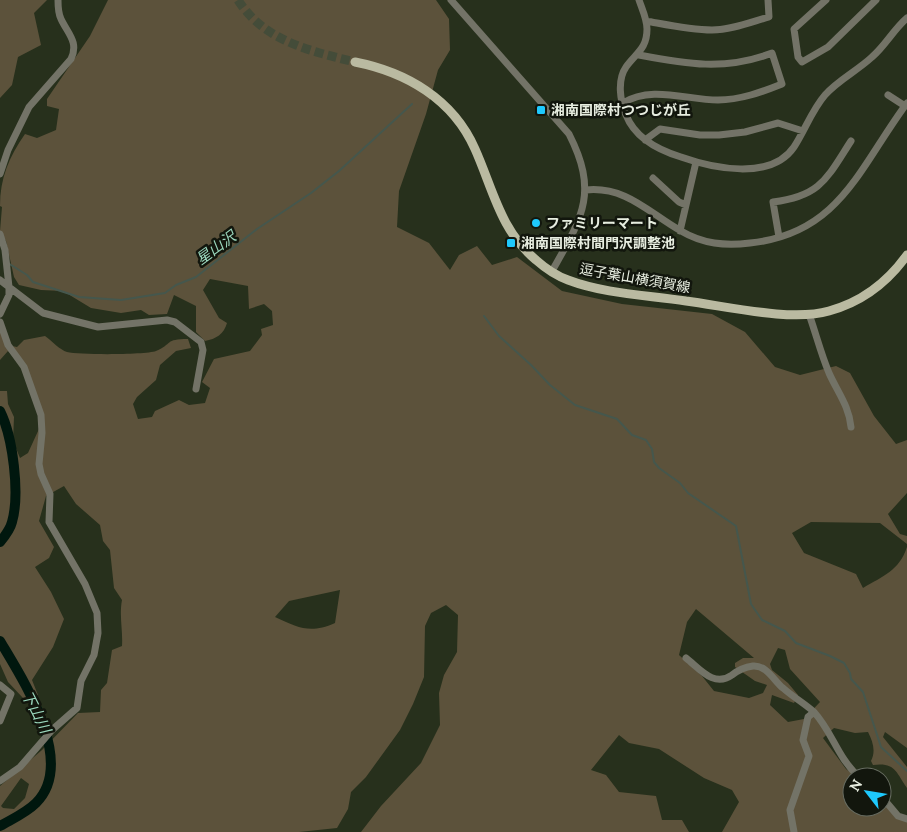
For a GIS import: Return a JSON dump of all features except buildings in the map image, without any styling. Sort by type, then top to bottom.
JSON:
[{"type":"main road","name":"逗子葉山横須賀線","points":[[355,62],[384,68],[405,77],[428,91],[445,106],[466,131],[475,149],[498,210],[508,229],[521,246],[552,271],[566,279],[603,289],[769,312],[809,314],[834,309],[866,295],[882,284],[907,256]]},
{"type":"street","points":[[0,174],[8,150],[29,107],[71,59],[75,51],[73,38],[60,19],[58,0]]},
{"type":"street","points":[[451,0],[569,134],[579,153],[586,190],[581,218],[552,271]]},
{"type":"street","points":[[639,0],[646,21],[646,39],[638,55],[626,68],[621,83],[623,102],[630,124],[646,140],[667,153],[696,162],[724,167],[769,165],[788,154],[826,94],[874,56],[907,18]]},
{"type":"street","points":[[646,21],[684,28],[713,30],[740,26],[769,17],[768,0]]},
{"type":"street","points":[[826,0],[794,29],[798,57],[802,62],[828,46],[876,0]]},
{"type":"street","points":[[623,102],[643,94],[720,100],[757,93],[782,84],[772,53],[756,59],[721,65],[693,64],[638,55]]},
{"type":"street","points":[[586,190],[617,192],[635,200],[680,230],[708,242],[723,245],[759,242],[779,237],[808,226],[833,208],[851,187],[906,104],[888,95]]},
{"type":"street","points":[[646,140],[660,129],[700,135],[719,135],[745,132],[778,123],[803,131]]},
{"type":"street","points":[[779,237],[774,202],[794,199],[817,189],[851,141]]},
{"type":"street","points":[[680,230],[696,162]]},
{"type":"street","points":[[653,178],[679,202],[686,205]]},
{"type":"street","points":[[0,234],[5,250],[9,285],[9,295],[0,314]]},
{"type":"street","points":[[0,280],[9,285],[42,313],[98,327],[167,320],[175,322],[201,342],[203,350],[196,389]]},
{"type":"street","points":[[809,314],[825,363],[836,389],[849,410],[851,427]]},
{"type":"street","points":[[0,322],[8,345],[24,367],[41,415],[42,433],[39,464],[41,474],[50,494],[49,522],[85,584],[97,613],[98,624],[94,655],[81,681],[77,708],[52,730],[20,767],[0,781]]},
{"type":"street","points":[[686,658],[711,678],[718,681],[726,679],[737,671],[753,666],[762,667],[783,688],[814,712],[829,730],[834,747],[849,767]]},
{"type":"street","points":[[0,685],[11,694],[0,721]]},
{"type":"street","points":[[794,832],[790,810],[809,756],[803,740],[808,717],[814,712]]},
{"type":"street","points":[[892,809],[898,816],[907,819]]},
{"type":"shaded area","points":[[0,0],[47,0],[34,13],[41,45],[18,57],[12,85],[0,98]]},
{"type":"shaded area","points":[[108,0],[436,0],[449,19],[450,50],[438,70],[426,114],[399,191],[397,227],[429,243],[450,270],[459,255],[477,246],[492,265],[517,257],[562,291],[622,304],[712,314],[745,332],[775,367],[800,375],[836,366],[850,373],[874,416],[896,444],[907,440],[907,493],[888,514],[900,534],[907,536],[907,544],[880,523],[811,522],[792,533],[804,553],[856,574],[863,588],[890,572],[900,562],[907,547],[907,748],[885,732],[883,737],[907,767],[907,788],[892,767],[880,764],[873,765],[871,761],[873,746],[868,732],[855,733],[834,728],[823,738],[845,767],[842,767],[842,817],[892,817],[892,807],[907,821],[907,832],[722,832],[739,802],[732,790],[704,778],[659,749],[629,743],[619,735],[591,770],[606,775],[619,792],[656,796],[662,820],[682,820],[689,832],[361,832],[381,806],[421,763],[440,725],[439,693],[444,675],[457,652],[458,615],[446,605],[431,613],[425,626],[424,677],[413,704],[400,730],[366,777],[351,792],[348,809],[337,828],[299,832],[0,832],[0,786],[42,750],[78,713],[100,712],[101,690],[107,683],[112,650],[122,646],[122,600],[114,588],[110,550],[103,541],[100,525],[76,504],[64,486],[46,496],[39,521],[54,547],[49,558],[35,567],[51,592],[64,619],[53,647],[32,680],[38,695],[23,698],[8,682],[0,664],[0,391],[7,391],[8,404],[14,417],[13,441],[20,458],[28,453],[44,418],[28,371],[8,351],[0,360],[0,330],[6,345],[17,347],[24,340],[45,336],[64,351],[84,354],[150,352],[156,351],[172,341],[188,339],[191,348],[176,351],[160,365],[156,380],[137,397],[133,404],[138,419],[152,417],[155,411],[179,400],[189,405],[205,403],[210,388],[202,382],[214,359],[250,351],[262,335],[261,329],[273,325],[272,311],[264,304],[249,309],[248,286],[210,279],[203,290],[219,318],[227,323],[219,335],[205,341],[196,332],[196,306],[174,295],[167,314],[149,315],[141,310],[121,313],[91,308],[63,291],[41,290],[19,285],[14,277],[6,241],[0,231],[2,207],[0,206],[0,196],[6,168],[25,134],[37,138],[56,130],[59,109],[47,106],[47,99],[90,36]],"holes":[[[340,590],[335,623],[311,629],[298,627],[275,617],[289,601]],[[696,609],[754,658],[743,658],[735,663],[735,667],[755,681],[767,685],[763,693],[749,698],[714,691],[702,676],[679,655],[687,622]],[[778,648],[785,650],[790,669],[820,702],[804,719],[788,722],[770,705],[772,695],[794,703],[798,695],[788,683],[772,670],[770,664]],[[21,778],[29,784],[25,798],[14,809],[3,808],[1,806]]]},
{"type":"waterway","name":"星山沢","points":[[8,263],[27,275],[33,282],[79,297],[121,300],[165,293],[176,285],[196,277],[257,229],[311,193],[339,171],[412,104]]},
{"type":"waterway","points":[[484,316],[499,336],[550,385],[575,405],[617,419],[632,435],[646,440],[652,449],[654,462],[659,468],[680,483],[688,493],[736,526],[751,604],[762,620],[785,631],[796,643],[844,663],[851,679],[863,692],[881,747],[907,771]]},
{"type":"waterway","name":"下山川","points":[[0,411],[5,422],[12,450],[15,481],[14,510],[11,525],[0,542]]},
{"type":"waterway","name":"下山川","points":[[0,641],[21,677],[42,721],[49,744],[51,766],[47,786],[36,803],[0,826]]},
{"type":"tunnel","points":[[238,0],[249,14],[275,35],[305,48],[355,62]]},
{"type":"place","name":"湘南国際村つつじが丘","points":[[541,110]]},
{"type":"place","name":"ファミリーマート","points":[[536,223]]},
{"type":"place","name":"湘南国際村間門沢調整池","points":[[511,243]]}]
